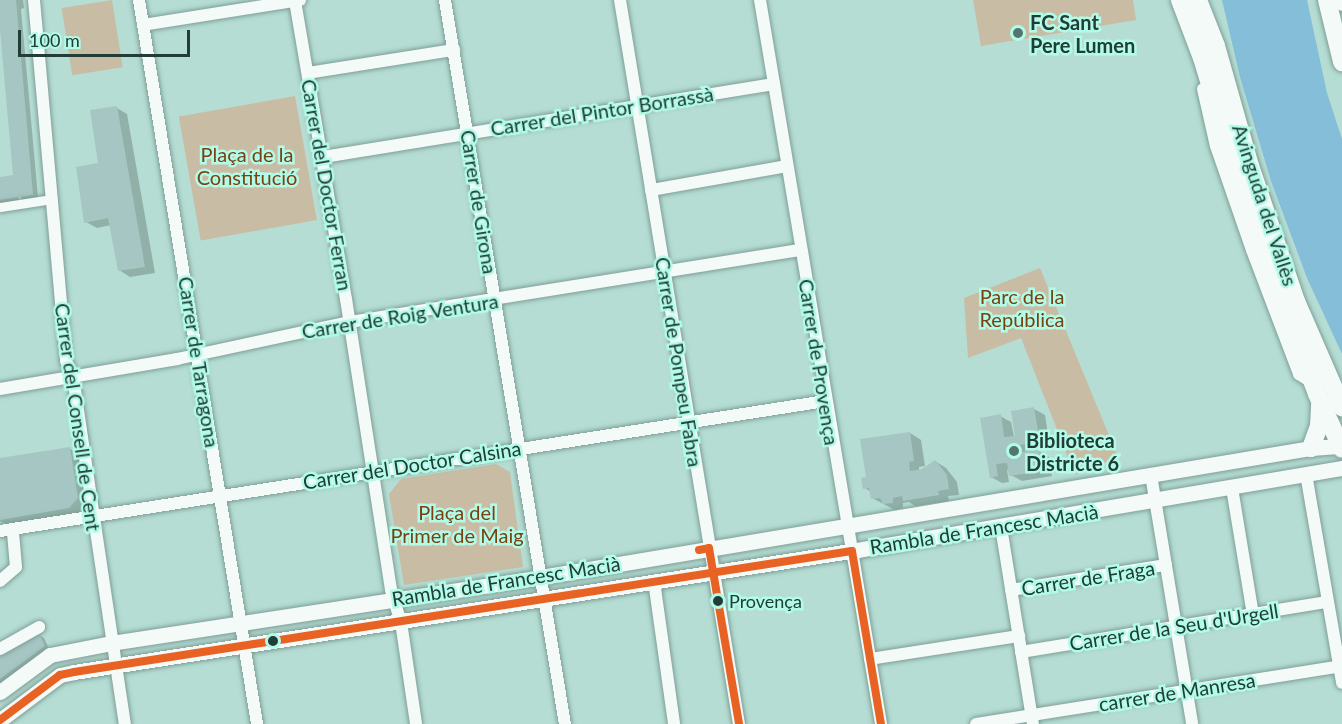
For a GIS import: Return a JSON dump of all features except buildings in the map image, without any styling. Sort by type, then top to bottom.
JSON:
[{"type":"main road","name":"Avinguda del Vallès","points":[[1180,0],[1202,57],[1237,173],[1313,383],[1341,446]]},
{"type":"main road","name":"Avinguda del Vallès","points":[[1198,0],[1216,46],[1250,166],[1296,301],[1313,345],[1342,406]]},
{"type":"main road","points":[[1327,0],[1342,62]]},
{"type":"main road","name":"Avinguda del Vallès","points":[[1311,448],[1319,426],[1320,400]]},
{"type":"street","name":"Carrer del Consell de Cent","points":[[34,0],[66,361],[73,377],[111,643],[125,724]]},
{"type":"street","name":"Carrer de Tarragona","points":[[139,0],[258,724]]},
{"type":"street","points":[[143,25],[300,0]]},
{"type":"street","name":"Carrer de Girona","points":[[446,0],[565,724]]},
{"type":"street","name":"Carrer de Pompeu Fabra","points":[[620,0],[739,724]]},
{"type":"street","name":"Carrer de Provença","points":[[760,0],[825,400],[881,724]]},
{"type":"street","name":"Carrer del Doctor Ferran","points":[[295,1],[350,322],[391,590],[396,598],[401,622],[416,724]]},
{"type":"street","points":[[308,73],[454,50]]},
{"type":"street","name":"Carrer del Pintor Borrassà","points":[[323,157],[774,84]]},
{"type":"street","points":[[651,190],[787,166]]},
{"type":"street","points":[[0,207],[52,199]]},
{"type":"street","name":"Carrer de Roig Ventura","points":[[0,389],[198,355],[350,322],[496,301],[801,250]]},
{"type":"street","name":"Carrer del Doctor Calsina","points":[[0,531],[825,400]]},
{"type":"street","name":"Rambla de Francesc Macià","points":[[0,692],[50,655],[111,643],[240,621],[542,577],[1311,448],[1341,446]]},
{"type":"street","name":"Rambla de Francesc Macià","points":[[0,720],[60,675],[1001,527],[1342,468]]},
{"type":"street","points":[[1306,474],[1342,683]]},
{"type":"street","points":[[1150,475],[1192,724]]},
{"type":"street","points":[[1232,488],[1253,615]]},
{"type":"street","points":[[1001,527],[1032,719]]},
{"type":"street","points":[[0,581],[16,567],[13,529]]},
{"type":"street","name":"Carrer de Fraga","points":[[1011,590],[1166,565]]},
{"type":"street","points":[[654,581],[674,724]]},
{"type":"street","name":"Carrer de la Seu d'Urgell","points":[[1021,652],[1327,602]]},
{"type":"street","points":[[0,648],[39,627]]},
{"type":"street","points":[[870,659],[1019,636]]},
{"type":"street","name":"carrer de Manresa","points":[[976,724],[1032,719],[1187,690],[1340,666]]},
{"type":"green space","points":[[112,0],[123,67],[72,75],[62,8]]},
{"type":"green space","name":"FC Sant Pere Lumen","points":[[973,0],[1133,0],[1136,20],[981,46]]},
{"type":"green space","name":"Plaça de la Constitució","points":[[295,96],[317,220],[201,241],[179,116]]},
{"type":"green space","name":"Parc de la República","points":[[1040,268],[1118,457],[1075,475],[1021,338],[968,358],[964,298]]},
{"type":"green space","name":"Plaça del Primer de Maig","points":[[496,464],[510,472],[523,567],[404,585],[389,494],[401,479]]},
{"type":"water","points":[[1222,0],[1307,0],[1327,93],[1342,139],[1342,354],[1307,278],[1271,181],[1240,77]]},
{"type":"transit line","points":[[699,550],[709,548],[739,724]]},
{"type":"transit line","points":[[0,720],[60,675],[74,672],[852,551],[881,724]]},
{"type":"place","name":"FC Sant Pere Lumen","points":[[1018,33]]},
{"type":"place","name":"Biblioteca Districte 6","points":[[1014,451]]},
{"type":"place","name":"Provença","points":[[718,601]]}]
